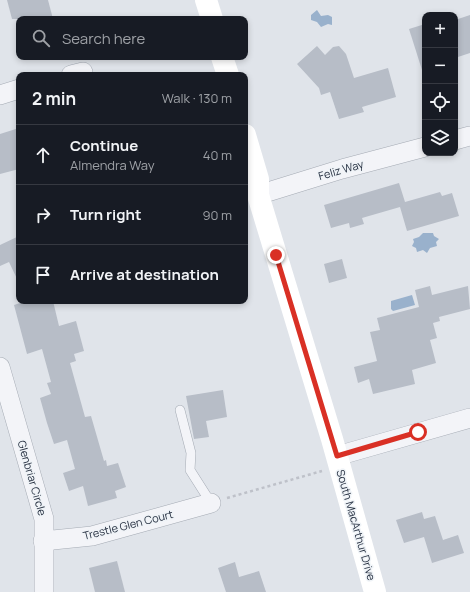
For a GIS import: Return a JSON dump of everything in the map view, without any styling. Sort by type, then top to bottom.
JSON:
[{"type":"street","points":[[206,0],[211,16]]},
{"type":"street","points":[[223,60],[227,72]]},
{"type":"street","points":[[458,139],[470,136]]},
{"type":"street","name":"South MacArthur Drive","points":[[248,145],[258,179],[258,195],[338,461],[375,592]]},
{"type":"street","name":"Feliz Way","points":[[258,195],[342,169],[422,148]]},
{"type":"street","name":"Glenbriar Circle","points":[[0,367],[44,519],[44,592]]},
{"type":"street","points":[[338,461],[470,418]]},
{"type":"street","name":"Trestle Glen Court","points":[[43,541],[92,536],[211,503]]},
{"type":"lane","points":[[180,410],[191,453],[190,470],[211,503]]},
{"type":"path","points":[[211,503],[338,461]]},
{"type":"water","points":[[317,10],[321,16],[328,15],[332,17],[332,25],[328,24],[321,27],[317,22],[311,20],[311,15]]},
{"type":"water","points":[[423,233],[433,233],[434,236],[439,239],[436,242],[437,246],[430,248],[427,253],[423,250],[417,252],[416,248],[412,246],[414,242],[413,239],[419,237]]},
{"type":"water","points":[[412,295],[415,305],[393,311],[391,309],[391,301]]},
{"type":"building","points":[[7,0],[48,0],[52,16],[16,16],[16,19],[12,19]]},
{"type":"building","points":[[470,15],[470,53],[458,57],[458,48],[458,19]]},
{"type":"building","points":[[422,25],[422,70],[409,29]]},
{"type":"building","points":[[317,46],[325,55],[333,47],[339,46],[346,54],[354,78],[388,68],[396,97],[362,107],[364,112],[339,119],[330,92],[321,95],[319,88],[297,64]]},
{"type":"building","points":[[16,129],[16,170],[0,174],[0,134]]},
{"type":"building","points":[[399,183],[405,202],[440,192],[442,196],[452,193],[459,216],[407,231],[400,207],[362,218],[364,224],[350,228],[349,223],[331,228],[324,205]]},
{"type":"building","points":[[16,237],[16,277],[9,262],[0,266],[0,245]]},
{"type":"building","points":[[342,259],[347,278],[329,283],[324,264]]},
{"type":"building","points":[[430,286],[432,295],[468,286],[470,309],[439,317],[440,321],[433,323],[437,338],[430,340],[436,363],[412,370],[415,384],[373,394],[369,379],[358,383],[354,367],[377,361],[370,332],[380,330],[377,318],[419,307],[415,290]]},
{"type":"building","points":[[54,304],[59,326],[76,321],[84,351],[74,354],[76,361],[70,363],[85,417],[91,416],[104,461],[106,460],[107,466],[118,463],[126,487],[115,491],[117,498],[88,506],[83,486],[69,491],[63,473],[75,469],[67,440],[54,444],[40,398],[51,394],[47,383],[51,382],[42,349],[27,354],[14,305]]},
{"type":"building","points":[[223,390],[227,417],[206,421],[209,437],[194,439],[186,396]]},
{"type":"building","points":[[422,512],[424,519],[435,516],[443,540],[458,535],[464,553],[432,563],[424,537],[404,543],[396,520]]},
{"type":"building","points":[[117,561],[125,592],[95,592],[89,568]]},
{"type":"building","points":[[235,562],[239,577],[259,571],[266,592],[226,592],[218,568]]},
{"type":"route","points":[[276,255],[337,456],[418,432]]}]
